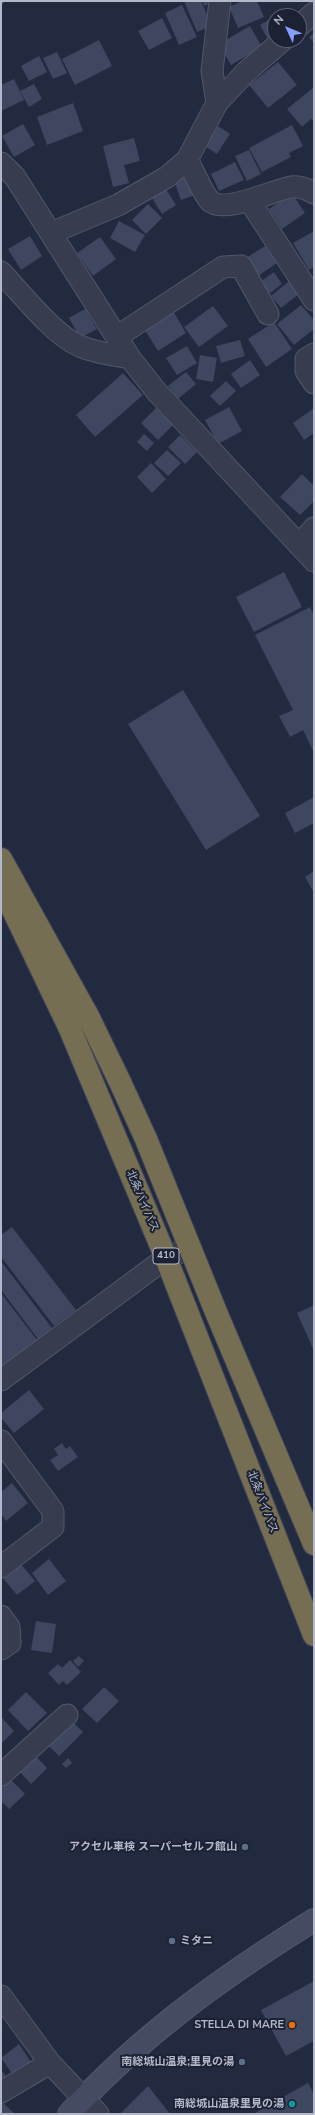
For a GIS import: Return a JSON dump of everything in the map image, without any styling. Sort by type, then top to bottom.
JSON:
[{"type":"highway","name":"410","points":[[1,860],[88,1016],[120,1082],[146,1139],[314,1544]]},
{"type":"highway","name":"北条バイパス","points":[[1,885],[70,1029],[166,1258],[314,1635]]},
{"type":"street","points":[[217,103],[212,71],[220,1]]},
{"type":"street","points":[[312,1],[314,9]]},
{"type":"street","points":[[51,233],[118,205],[167,177],[187,160],[217,103],[246,72],[274,48]]},
{"type":"street","points":[[187,160],[211,201],[220,205],[249,200],[292,187],[307,188],[314,193]]},
{"type":"street","points":[[1,163],[15,177],[118,336],[130,358],[156,390],[314,561]]},
{"type":"street","points":[[249,200],[314,300]]},
{"type":"street","points":[[118,336],[223,267],[241,266],[268,314]]},
{"type":"street","points":[[1,272],[54,328],[70,342],[98,352],[130,358]]},
{"type":"street","points":[[314,354],[306,359],[306,371],[314,383]]},
{"type":"street","points":[[299,545],[314,528]]},
{"type":"street","points":[[1,1380],[166,1258],[190,1248]]},
{"type":"street","points":[[1,1441],[53,1511],[54,1520],[53,1527],[1,1567]]},
{"type":"street","points":[[1,1616],[9,1627],[10,1643],[1,1650]]},
{"type":"street","points":[[1,1775],[67,1715]]},
{"type":"street","points":[[69,2114],[116,2066],[180,2010],[221,1980],[314,1920]]},
{"type":"street","points":[[1,1996],[50,2063],[84,2097],[98,2114]]},
{"type":"street","points":[[1,2092],[50,2063]]},
{"type":"building","points":[[184,1],[201,1],[212,26],[197,32]]},
{"type":"building","points":[[202,1],[210,1],[211,3],[204,6]]},
{"type":"building","points":[[242,1],[257,1],[264,17],[238,28],[229,7]]},
{"type":"building","points":[[182,5],[197,37],[179,45],[165,13]]},
{"type":"building","points":[[162,18],[172,38],[149,50],[138,31]]},
{"type":"building","points":[[267,21],[267,38],[260,25]]},
{"type":"building","points":[[250,26],[262,47],[231,65],[219,44]]},
{"type":"building","points":[[314,33],[314,43],[309,37]]},
{"type":"building","points":[[99,40],[112,66],[75,85],[62,59]]},
{"type":"building","points":[[57,52],[67,73],[53,79],[43,58]]},
{"type":"building","points":[[39,56],[47,72],[29,81],[21,66]]},
{"type":"building","points":[[278,62],[297,85],[268,108],[249,85]]},
{"type":"building","points":[[14,79],[24,100],[1,111],[1,85]]},
{"type":"building","points":[[34,84],[42,99],[29,107],[20,91]]},
{"type":"building","points":[[314,87],[314,121],[311,119],[302,127],[287,109]]},
{"type":"building","points":[[73,103],[83,131],[47,145],[37,117]]},
{"type":"building","points":[[23,124],[35,145],[14,157],[2,136]]},
{"type":"building","points":[[292,125],[303,146],[289,153],[291,157],[262,172],[249,148]]},
{"type":"building","points":[[218,126],[230,134],[217,154],[205,146]]},
{"type":"building","points":[[134,138],[140,161],[124,165],[129,183],[113,187],[103,146]]},
{"type":"building","points":[[249,150],[261,174],[247,181],[235,156]]},
{"type":"building","points":[[235,162],[244,180],[219,191],[211,174]]},
{"type":"building","points":[[190,172],[198,194],[181,200],[173,178]]},
{"type":"building","points":[[166,189],[176,205],[162,214],[152,198]]},
{"type":"building","points":[[292,193],[305,213],[282,229],[269,209]]},
{"type":"building","points":[[148,204],[162,218],[146,234],[132,220]]},
{"type":"building","points":[[119,221],[145,235],[135,252],[110,238]]},
{"type":"building","points":[[314,231],[314,267],[309,270],[293,243]]},
{"type":"building","points":[[30,236],[42,256],[21,270],[8,249]]},
{"type":"building","points":[[100,237],[116,259],[93,276],[77,253]]},
{"type":"building","points":[[265,246],[277,263],[258,276],[246,258]]},
{"type":"building","points":[[274,272],[282,284],[266,296],[257,284]]},
{"type":"building","points":[[289,281],[299,294],[281,308],[271,296]]},
{"type":"building","points":[[301,305],[314,320],[314,329],[294,345],[277,324]]},
{"type":"building","points":[[213,306],[228,326],[199,347],[184,327]]},
{"type":"building","points":[[85,309],[97,329],[80,338],[69,318]]},
{"type":"building","points":[[172,309],[186,333],[158,351],[143,327]]},
{"type":"building","points":[[274,322],[292,349],[266,367],[248,339]]},
{"type":"building","points":[[240,340],[245,356],[221,363],[216,346]]},
{"type":"building","points":[[187,346],[197,363],[177,375],[166,358]]},
{"type":"building","points":[[200,355],[217,358],[213,382],[196,379]]},
{"type":"building","points":[[250,360],[260,375],[241,388],[231,374]]},
{"type":"building","points":[[186,372],[196,384],[178,399],[168,386]]},
{"type":"building","points":[[123,373],[143,395],[95,437],[76,415]]},
{"type":"building","points":[[226,381],[236,391],[220,406],[210,396]]},
{"type":"building","points":[[229,407],[242,431],[218,444],[205,420]]},
{"type":"building","points":[[156,408],[173,425],[158,440],[141,423]]},
{"type":"building","points":[[314,408],[314,433],[304,440],[293,423]]},
{"type":"building","points":[[144,434],[154,443],[147,451],[137,442]]},
{"type":"building","points":[[180,435],[197,452],[185,464],[168,447]]},
{"type":"building","points":[[167,450],[181,463],[168,476],[154,463]]},
{"type":"building","points":[[151,463],[166,479],[152,493],[137,477]]},
{"type":"building","points":[[302,474],[314,486],[314,501],[300,515],[280,497]]},
{"type":"building","points":[[284,572],[302,607],[254,632],[236,597]]},
{"type":"building","points":[[310,607],[314,615],[314,753],[303,730],[290,737],[279,716],[293,710],[255,635]]},
{"type":"building","points":[[183,690],[260,816],[206,850],[128,724]]},
{"type":"building","points":[[314,797],[314,823],[295,833],[285,813]]},
{"type":"building","points":[[314,871],[314,893],[305,877]]},
{"type":"building","points":[[12,1227],[76,1310],[54,1326],[1,1257],[1,1235]]},
{"type":"building","points":[[1,1261],[52,1328],[38,1339],[1,1290]]},
{"type":"building","points":[[1,1293],[37,1340],[1,1368]]},
{"type":"building","points":[[314,1305],[314,1351],[297,1313]]},
{"type":"building","points":[[29,1390],[44,1409],[14,1433],[1,1418],[1,1413]]},
{"type":"building","points":[[62,1443],[66,1449],[70,1446],[78,1457],[58,1471],[50,1460],[58,1455],[54,1449]]},
{"type":"building","points":[[12,1483],[28,1503],[6,1521],[1,1514],[1,1492]]},
{"type":"building","points":[[49,1559],[66,1581],[48,1595],[32,1573]]},
{"type":"building","points":[[20,1563],[35,1581],[17,1595],[2,1577]]},
{"type":"building","points":[[36,1621],[56,1624],[52,1653],[31,1650]]},
{"type":"building","points":[[79,1656],[84,1661],[78,1667],[73,1661]]},
{"type":"building","points":[[70,1660],[81,1672],[67,1685],[63,1681],[59,1685],[48,1673],[58,1664],[62,1668]]},
{"type":"building","points":[[104,1687],[119,1701],[97,1723],[82,1709]]},
{"type":"building","points":[[26,1692],[47,1713],[28,1731],[8,1710]]},
{"type":"building","points":[[1,1717],[14,1731],[1,1744]]},
{"type":"building","points":[[70,1719],[83,1732],[59,1756],[46,1743]]},
{"type":"building","points":[[34,1754],[47,1768],[31,1784],[18,1770]]},
{"type":"building","points":[[68,1758],[72,1763],[66,1768],[62,1764]]},
{"type":"building","points":[[9,1778],[25,1794],[9,1809],[1,1801],[1,1786]]},
{"type":"building","name":"STELLA DI MARE","points":[[314,1981],[314,2041],[286,2056],[261,2010]]},
{"type":"building","points":[[19,2044],[33,2065],[15,2078],[1,2058]]},
{"type":"building","points":[[1,2070],[9,2080],[1,2085]]},
{"type":"building","name":"南総城山温泉里見の湯","points":[[308,2083],[314,2094],[314,2114],[253,2114]]},
{"type":"building","points":[[148,2086],[170,2114],[120,2114]]},
{"type":"building","points":[[1,2101],[15,2114],[1,2114]]},
{"type":"place","name":"アクセル車検 スーパーセルフ館山","points":[[245,1847]]},
{"type":"place","name":"ミタニ","points":[[172,1941]]},
{"type":"place","name":"STELLA DI MARE","points":[[292,2025]]},
{"type":"place","name":"南総城山温泉;里見の湯","points":[[242,2062]]},
{"type":"place","name":"南総城山温泉里見の湯","points":[[292,2104]]}]
